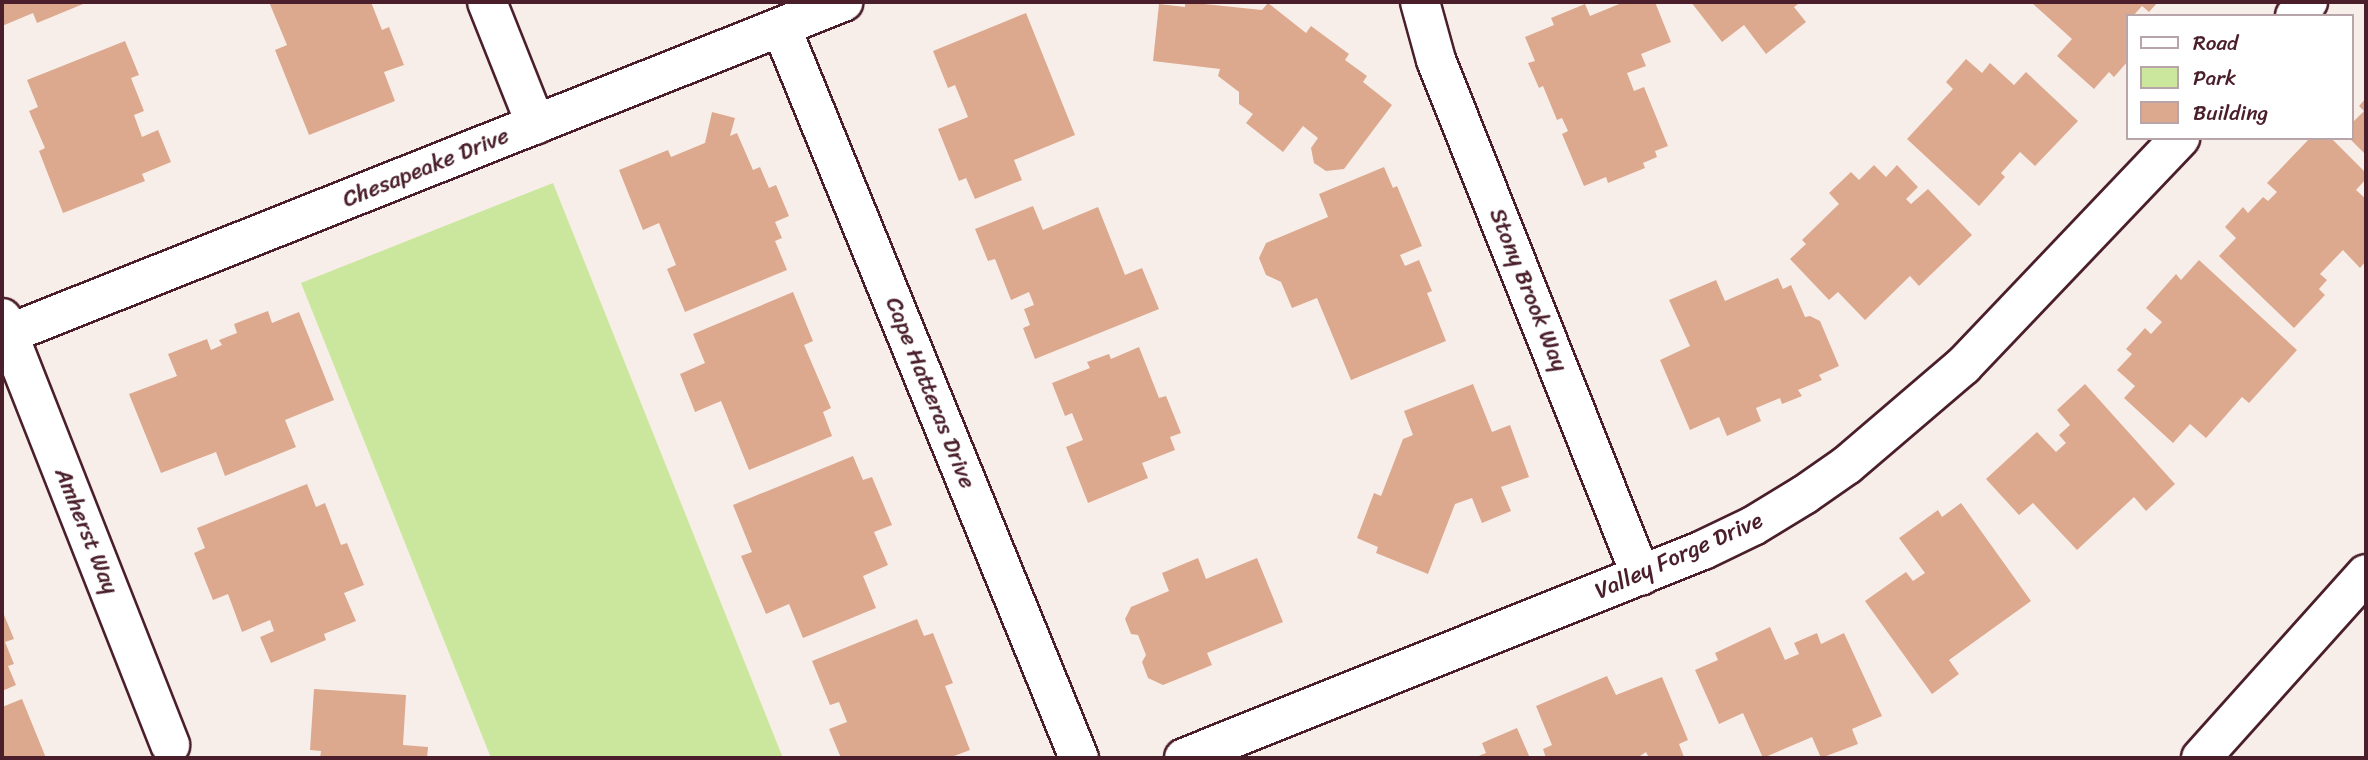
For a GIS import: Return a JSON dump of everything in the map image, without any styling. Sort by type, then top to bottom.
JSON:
[{"type":"street","points":[[487,2],[537,125]]},
{"type":"street","name":"Chesapeake Drive","points":[[5,326],[537,125],[843,2]]},
{"type":"street","name":"Stony Brook Way","points":[[1420,2],[1436,60],[1641,576]]},
{"type":"street","name":"Cape Hatteras Drive","points":[[781,27],[1079,758]]},
{"type":"street","name":"Valley Forge Drive","points":[[1185,758],[1641,576],[1753,526],[1847,466],[1963,366],[2178,140]]},
{"type":"street","name":"Amherst Way","points":[[5,326],[170,744]]},
{"type":"street","points":[[2200,758],[2366,574]]},
{"type":"green space","points":[[553,183],[783,758],[491,758],[301,283]]},
{"type":"building","points":[[2,2],[88,2],[37,23],[33,13],[2,26]]},
{"type":"building","points":[[269,2],[371,2],[382,30],[389,27],[404,65],[384,72],[395,101],[309,135],[275,50],[287,45]]},
{"type":"building","points":[[1185,2],[1262,10],[1268,3],[1306,33],[1311,26],[1349,54],[1345,60],[1367,76],[1363,82],[1392,105],[1344,169],[1326,171],[1314,163],[1311,148],[1318,138],[1303,126],[1283,152],[1246,123],[1253,114],[1239,104],[1239,92],[1218,76],[1220,69],[1153,61],[1159,4],[1185,7]]},
{"type":"building","points":[[1624,2],[1655,2],[1671,42],[1641,54],[1646,66],[1627,73],[1634,91],[1644,87],[1668,146],[1655,151],[1657,157],[1643,163],[1645,168],[1608,183],[1606,177],[1584,186],[1562,134],[1568,131],[1562,118],[1557,120],[1543,86],[1539,88],[1528,63],[1535,61],[1525,37],[1554,25],[1551,18],[1585,4],[1590,16]]},
{"type":"building","points":[[1691,2],[1801,2],[1794,7],[1806,22],[1766,54],[1744,25],[1722,42]]},
{"type":"building","points":[[2031,2],[2158,2],[2149,12],[2142,6],[2135,14],[2126,14],[2126,63],[2114,77],[2109,72],[2094,89],[2057,56],[2072,39]]},
{"type":"building","points":[[1026,13],[1075,135],[1014,160],[1022,180],[975,199],[966,178],[959,181],[938,129],[968,117],[955,85],[948,88],[933,51]]},
{"type":"building","points":[[125,41],[139,75],[131,78],[144,111],[134,115],[142,137],[158,130],[171,162],[142,174],[145,181],[63,213],[39,151],[45,148],[29,111],[38,107],[27,80]]},
{"type":"building","points":[[1966,59],[1982,73],[1990,63],[2014,85],[2026,72],[2078,121],[2035,166],[2020,152],[2001,173],[2005,177],[1979,206],[1907,139],[1953,89],[1946,82]]},
{"type":"building","points":[[2366,98],[2366,155],[2351,140],[2354,140],[2354,121],[2364,111],[2359,106]]},
{"type":"building","points":[[712,112],[735,118],[730,136],[737,133],[753,170],[760,167],[769,188],[776,185],[789,216],[775,222],[782,238],[775,241],[787,270],[685,312],[667,269],[676,265],[659,223],[643,230],[619,170],[668,150],[671,157],[705,143]]},
{"type":"building","points":[[2308,140],[2333,140],[2366,173],[2366,179],[2356,190],[2366,199],[2366,261],[2360,268],[2343,250],[2320,274],[2327,280],[2319,289],[2325,295],[2294,328],[2219,256],[2236,238],[2225,227],[2243,207],[2248,213],[2263,197],[2268,201],[2277,192],[2267,183]]},
{"type":"building","points":[[1874,165],[1886,177],[1897,165],[1918,187],[1906,199],[1911,204],[1928,189],[1972,235],[1919,286],[1910,276],[1865,320],[1838,292],[1829,300],[1790,259],[1806,244],[1802,240],[1839,204],[1829,193],[1851,172],[1859,180]]},
{"type":"building","points":[[1384,167],[1393,188],[1397,186],[1422,246],[1400,255],[1405,266],[1419,260],[1432,291],[1427,293],[1446,341],[1351,380],[1317,298],[1292,308],[1281,282],[1266,275],[1259,258],[1266,243],[1328,217],[1319,194]]},
{"type":"building","points":[[1033,206],[1043,230],[1098,207],[1125,275],[1142,268],[1159,309],[1035,359],[1023,328],[1030,325],[1024,309],[1034,305],[1029,292],[1011,300],[995,259],[988,261],[975,229]]},
{"type":"building","points":[[2199,260],[2297,350],[2249,403],[2242,397],[2206,438],[2190,424],[2173,443],[2124,398],[2135,386],[2117,370],[2132,354],[2126,349],[2145,328],[2151,334],[2162,322],[2146,308],[2176,274],[2181,280]]},
{"type":"building","points":[[1778,278],[1783,289],[1791,285],[1805,317],[1810,316],[1820,321],[1839,366],[1819,375],[1822,380],[1798,390],[1802,396],[1782,404],[1780,398],[1756,408],[1761,421],[1727,436],[1719,417],[1690,430],[1660,360],[1690,346],[1669,300],[1716,280],[1725,301]]},
{"type":"building","points":[[793,292],[813,341],[804,345],[831,408],[823,412],[832,436],[749,470],[721,401],[695,412],[680,374],[705,363],[693,334]]},
{"type":"building","points":[[268,311],[272,323],[299,312],[334,400],[285,420],[296,447],[225,476],[216,452],[161,473],[129,394],[177,376],[168,354],[207,339],[211,350],[222,345],[219,340],[237,333],[234,324]]},
{"type":"building","points":[[1139,347],[1159,398],[1166,396],[1181,433],[1170,437],[1175,450],[1142,463],[1148,478],[1088,503],[1066,447],[1083,440],[1072,413],[1065,416],[1052,383],[1090,368],[1087,362],[1109,354],[1111,359]]},
{"type":"building","points":[[1473,384],[1492,432],[1510,425],[1529,477],[1501,487],[1511,511],[1482,523],[1472,498],[1455,504],[1428,574],[1376,553],[1378,547],[1357,538],[1374,493],[1381,496],[1403,439],[1413,435],[1404,411]]},
{"type":"building","points":[[2085,384],[2175,484],[2146,511],[2134,497],[2077,550],[2033,503],[2019,515],[1986,479],[2037,432],[2056,452],[2066,443],[2059,435],[2070,425],[2057,410]]},
{"type":"building","points":[[853,456],[863,480],[872,477],[892,525],[874,532],[888,565],[863,576],[876,608],[803,638],[789,604],[766,614],[741,556],[752,552],[733,505]]},
{"type":"building","points":[[307,484],[316,507],[325,503],[341,545],[347,543],[364,585],[344,593],[356,621],[324,634],[326,640],[271,663],[260,637],[274,631],[270,620],[242,632],[228,594],[213,600],[194,553],[205,548],[197,528]]},
{"type":"building","points":[[1961,503],[2031,601],[1949,660],[1959,674],[1932,694],[1865,601],[1906,572],[1913,581],[1925,573],[1899,538],[1938,510],[1942,517]]},
{"type":"building","points":[[1198,558],[1206,579],[1257,558],[1283,622],[1207,653],[1212,665],[1163,685],[1148,678],[1142,662],[1146,655],[1138,635],[1131,634],[1125,619],[1131,607],[1169,591],[1162,573]]},
{"type":"building","points":[[2,610],[14,639],[5,642],[14,664],[8,666],[16,685],[2,691]]},
{"type":"building","points":[[917,619],[924,636],[933,633],[953,683],[945,686],[970,750],[949,758],[841,758],[829,729],[847,722],[839,702],[830,705],[812,661]]},
{"type":"building","points":[[1770,627],[1785,660],[1799,654],[1794,643],[1817,633],[1821,644],[1844,633],[1882,716],[1852,729],[1858,744],[1821,758],[1812,737],[1763,758],[1743,713],[1719,724],[1695,670],[1718,660],[1715,653]]},
{"type":"building","points":[[1607,676],[1616,695],[1662,677],[1688,740],[1679,744],[1684,757],[1649,758],[1646,752],[1637,758],[1546,758],[1543,749],[1552,745],[1536,706]]},
{"type":"building","points":[[314,689],[406,695],[403,745],[428,747],[427,758],[320,758],[321,751],[310,750]]},
{"type":"building","points":[[22,699],[46,758],[2,758],[2,707]]},
{"type":"building","points":[[1517,728],[1530,758],[1474,758],[1486,753],[1482,743]]}]
